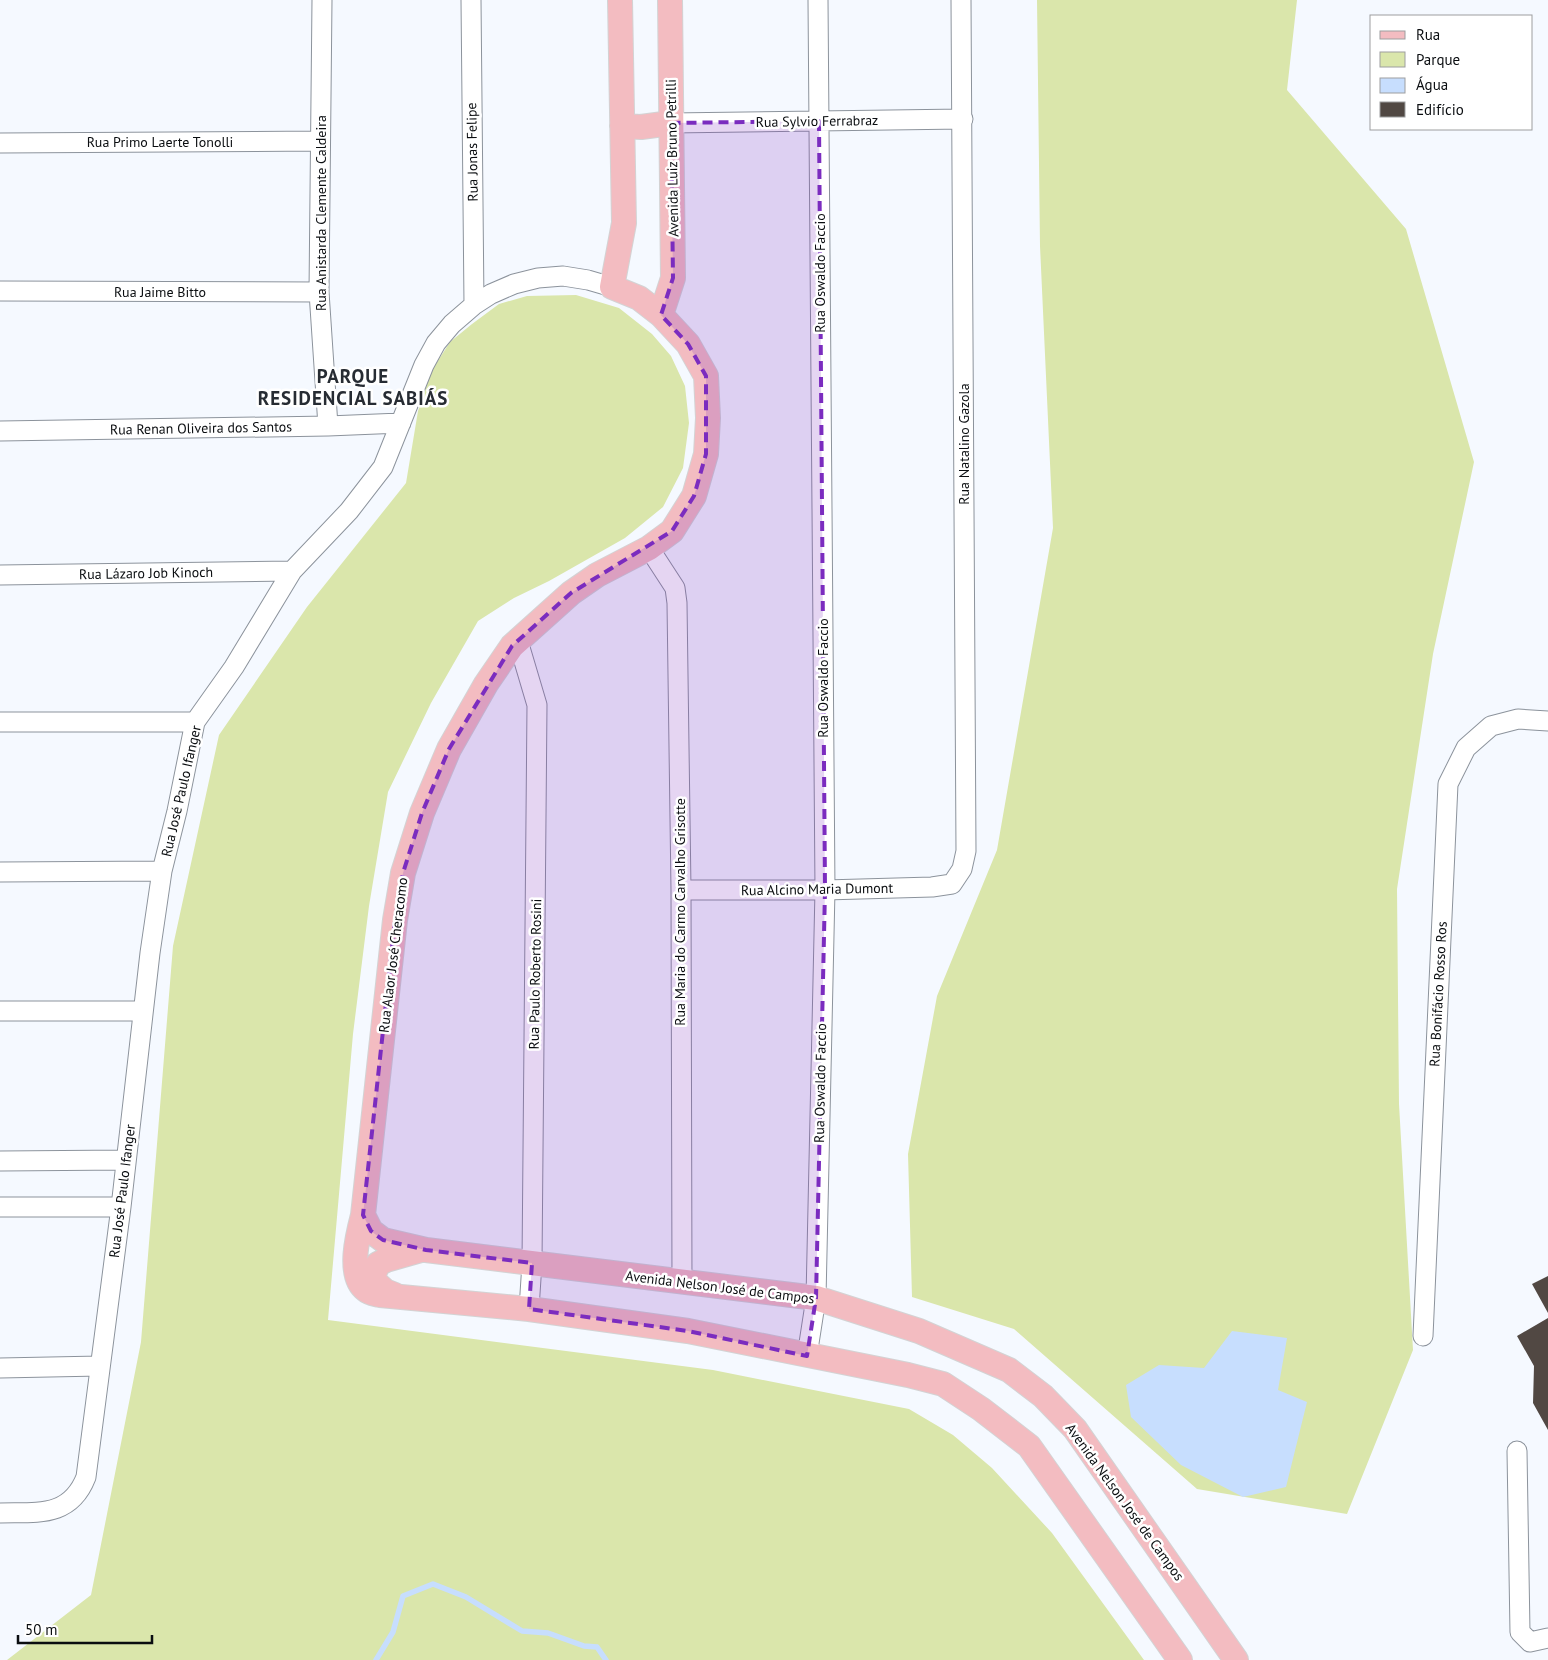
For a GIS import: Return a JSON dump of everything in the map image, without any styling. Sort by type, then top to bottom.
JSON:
[{"type":"main road","points":[[612,287],[624,223],[620,0]]},
{"type":"main road","name":"Avenida Luiz Bruno Petrilli","points":[[661,315],[673,278],[670,0]]},
{"type":"main road","points":[[622,126],[641,127],[671,123]]},
{"type":"main road","name":"Rua Alaor José Cheracomo","points":[[400,1298],[380,1295],[366,1290],[359,1280],[356,1264],[357,1238],[363,1215],[395,920],[403,873],[422,813],[449,749],[486,684],[512,646],[571,593],[597,575],[649,548],[672,531],[694,496],[706,454],[708,418],[706,376],[688,344],[661,315],[639,298],[612,287]]},
{"type":"main road","name":"Avenida Nelson José de Campos","points":[[363,1215],[371,1231],[383,1240],[423,1249],[682,1283],[816,1298],[920,1330],[1009,1370],[1043,1396],[1080,1436],[1236,1660]]},
{"type":"main road","points":[[423,1249],[378,1264],[374,1274],[376,1282],[385,1290],[400,1298],[529,1309],[688,1331],[908,1375],[943,1384],[981,1409],[1029,1446],[1180,1660]]},
{"type":"street","name":"Rua Anistarda Clemente Caldeira","points":[[322,0],[319,292],[328,426]]},
{"type":"street","name":"Rua Jonas Felipe","points":[[470,0],[474,305]]},
{"type":"street","name":"Rua Oswaldo Faccio","points":[[807,1356],[816,1298],[825,890],[818,0]]},
{"type":"street","name":"Rua Natalino Gazola","points":[[952,884],[962,869],[966,851],[961,0]]},
{"type":"street","name":"Rua Sylvio Ferrabraz","points":[[671,123],[963,119]]},
{"type":"street","name":"Rua Primo Laerte Tonolli","points":[[0,143],[320,141]]},
{"type":"street","name":"Rua José Paulo Ifanger","points":[[0,1513],[45,1512],[57,1509],[70,1501],[79,1491],[86,1477],[162,871],[177,811],[195,722],[234,668],[292,571],[349,511],[383,467],[424,365],[436,343],[452,324],[474,305],[492,294],[514,284],[538,278],[563,276],[588,280],[612,287]]},
{"type":"street","name":"Rua Jaime Bitto","points":[[0,291],[319,292]]},
{"type":"street","name":"Rua Renan Oliveira dos Santos","points":[[0,431],[328,426],[401,423]]},
{"type":"street","name":"Rua Maria do Carmo Carvalho Grisotte","points":[[649,548],[675,588],[677,603],[681,890],[682,1283]]},
{"type":"street","name":"Rua Lázaro Job Kinoch","points":[[0,575],[292,571]]},
{"type":"street","name":"Rua Paulo Roberto Rosini","points":[[518,641],[537,705],[532,1263],[529,1309]]},
{"type":"street","name":"Rua Bonifácio Rosso Ros","points":[[1423,1336],[1448,784],[1466,748],[1491,726],[1518,719],[1548,721]]},
{"type":"street","points":[[0,722],[195,722]]},
{"type":"street","points":[[0,872],[162,871]]},
{"type":"street","name":"Rua Alcino Maria Dumont","points":[[681,890],[825,890],[932,887],[952,884]]},
{"type":"street","points":[[0,1011],[144,1010]]},
{"type":"street","points":[[0,1161],[126,1160]]},
{"type":"street","points":[[0,1207],[121,1207]]},
{"type":"street","points":[[0,1368],[100,1366]]},
{"type":"street","points":[[1517,1452],[1520,1632],[1530,1642],[1548,1638]]},
{"type":"highlighted area","points":[[819,121],[825,890],[816,1298],[807,1356],[688,1331],[529,1309],[532,1263],[426,1250],[383,1240],[371,1231],[363,1215],[395,920],[403,873],[422,813],[449,749],[512,646],[571,593],[672,531],[694,496],[706,454],[706,376],[688,344],[661,315],[673,278],[671,123]]},
{"type":"green space","points":[[1037,0],[1297,0],[1287,90],[1406,229],[1474,462],[1433,654],[1397,889],[1399,1104],[1413,1350],[1347,1514],[1197,1489],[1014,1329],[912,1297],[908,1154],[937,996],[997,850],[1053,528],[1040,246]]},
{"type":"green space","points":[[576,295],[619,308],[652,334],[671,356],[685,386],[689,423],[683,468],[663,507],[625,538],[549,581],[514,598],[478,621],[431,703],[388,792],[369,906],[353,1034],[328,1320],[713,1370],[909,1409],[953,1435],[992,1468],[1052,1533],[1144,1660],[7,1660],[91,1595],[141,1342],[173,946],[219,735],[307,607],[406,483],[418,411],[432,370],[450,342],[499,304],[527,296]]},
{"type":"water","points":[[1232,1331],[1287,1338],[1278,1390],[1307,1402],[1286,1487],[1243,1497],[1181,1465],[1131,1417],[1126,1385],[1159,1365],[1204,1368]]},
{"type":"building","points":[[1548,1276],[1548,1313],[1532,1284]]},
{"type":"building","points":[[1548,1318],[1548,1430],[1533,1403],[1534,1366],[1517,1336]]},
{"type":"waterway","points":[[376,1660],[393,1632],[403,1596],[433,1584],[466,1597],[522,1631],[548,1633],[584,1646],[597,1647],[606,1660]]},
{"type":"district","name":"PARQUE RESIDENCIAL SABIÁS","points":[[353,387]]}]
